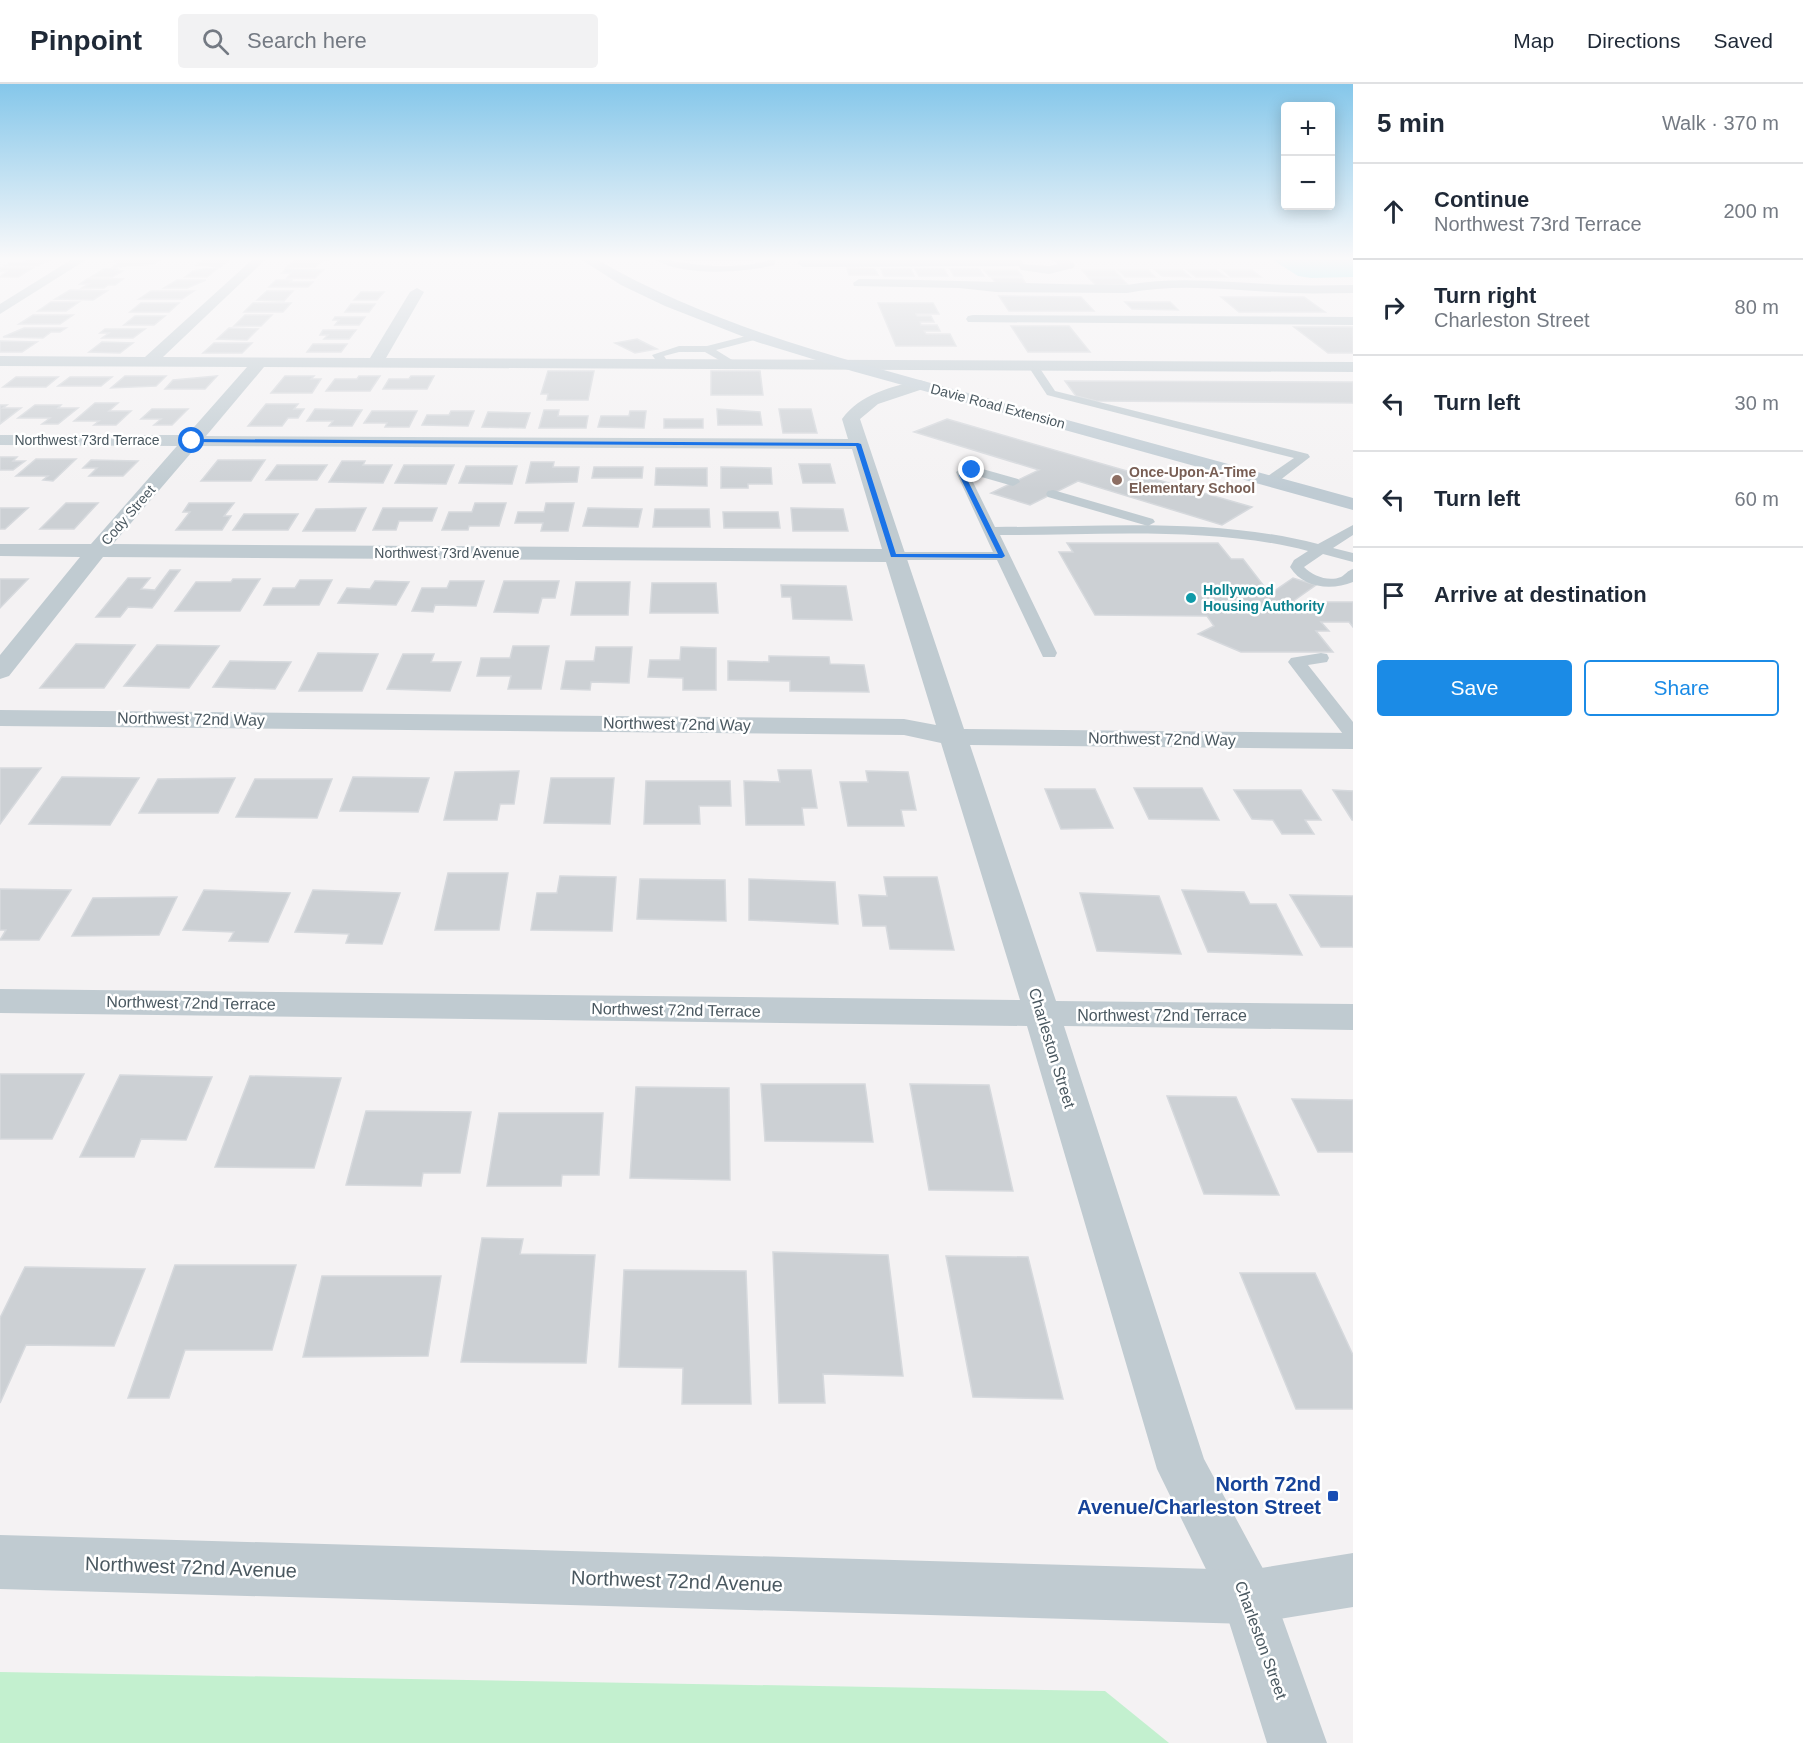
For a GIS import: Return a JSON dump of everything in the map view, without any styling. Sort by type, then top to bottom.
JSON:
[{"type":"main road","name":"Davie Road Extension","points":[[758,336],[852,366],[1353,504]]},
{"type":"street","points":[[149,362],[178,335]]},
{"type":"street","points":[[375,363],[391,335]]},
{"type":"street","points":[[1176,349],[1192,366]]},
{"type":"street","points":[[1218,352],[1233,366]]},
{"type":"street","points":[[0,361],[1353,367]]},
{"type":"street","name":"Cody Street","points":[[0,671],[97,550],[260,362]]},
{"type":"street","name":"Charleston Street","points":[[920,385],[856,410],[851,419],[1042,1014],[1182,1469],[1249,1598],[1297,1743]]},
{"type":"street","name":"Northwest 73rd Terrace","points":[[0,440],[858,444]]},
{"type":"street","name":"Northwest 73rd Avenue","points":[[0,549],[894,556]]},
{"type":"street","name":"Northwest 72nd Way","points":[[0,718],[904,727],[954,737],[1353,741]]},
{"type":"street","name":"Northwest 72nd Terrace","points":[[0,1001],[1353,1017]]},
{"type":"street","name":"Northwest 72nd Avenue","points":[[0,1562],[1249,1598],[1353,1580]]},
{"type":"lane","points":[[665,365],[657,355],[679,350],[707,349],[758,336]]},
{"type":"lane","points":[[707,349],[733,365]]},
{"type":"lane","points":[[1033,366],[1047,390],[1052,393],[1304,457],[1270,481]]},
{"type":"lane","points":[[1013,482],[980,472],[962,472],[1049,653]]},
{"type":"lane","points":[[1053,494],[1172,529]]},
{"type":"lane","points":[[990,531],[1172,529],[1272,537],[1353,558]]},
{"type":"lane","points":[[1353,529],[1299,563],[1297,567],[1300,573],[1316,580],[1345,581],[1353,574]]},
{"type":"lane","points":[[894,556],[1002,556]]},
{"type":"lane","points":[[1321,658],[1297,662],[1353,734]]},
{"type":"green space","points":[[0,1672],[1105,1691],[1169,1743],[0,1743]]},
{"type":"building","points":[[7,335],[46,335],[43,338],[3,337]]},
{"type":"building","points":[[106,335],[136,335],[133,338],[102,338]]},
{"type":"building","points":[[221,335],[252,335],[247,340],[217,339]]},
{"type":"building","points":[[328,335],[352,335],[349,339],[324,339]]},
{"type":"building","points":[[892,335],[951,335],[956,346],[896,346]]},
{"type":"building","points":[[1017,335],[1077,335],[1090,352],[1028,352]]},
{"type":"building","points":[[1305,335],[1353,335],[1353,353],[1328,353]]},
{"type":"building","points":[[637,339],[657,349],[635,353],[615,343]]},
{"type":"building","points":[[0,341],[37,342],[22,352],[0,352]]},
{"type":"building","points":[[102,342],[133,343],[120,353],[89,352]]},
{"type":"building","points":[[214,343],[252,343],[242,353],[203,353]]},
{"type":"building","points":[[313,344],[347,344],[341,352],[307,352]]},
{"type":"building","points":[[548,371],[594,371],[588,400],[547,400],[548,394],[541,394]]},
{"type":"building","points":[[711,371],[760,371],[763,395],[711,395]]},
{"type":"building","points":[[125,376],[166,376],[156,386],[111,388]]},
{"type":"building","points":[[217,376],[205,389],[165,389],[173,380]]},
{"type":"building","points":[[285,376],[314,376],[311,379],[321,379],[312,393],[271,393]]},
{"type":"building","points":[[359,376],[380,376],[370,391],[326,391],[335,379],[357,379]]},
{"type":"building","points":[[411,376],[434,376],[427,389],[383,389],[389,379],[409,379]]},
{"type":"building","points":[[16,377],[58,377],[46,387],[3,387]]},
{"type":"building","points":[[70,377],[112,377],[101,386],[58,386]]},
{"type":"building","points":[[1065,381],[1353,382],[1353,403],[1096,401],[1076,396]]},
{"type":"building","points":[[95,403],[118,403],[109,411],[131,411],[116,425],[94,425],[99,421],[74,421]]},
{"type":"building","points":[[266,404],[298,404],[294,409],[304,409],[298,418],[288,418],[282,426],[248,426]]},
{"type":"building","points":[[0,405],[7,405],[3,408],[21,408],[0,424]]},
{"type":"building","points":[[35,405],[61,405],[58,408],[78,408],[58,424],[42,424],[50,418],[18,418]]},
{"type":"building","points":[[152,409],[188,409],[172,425],[154,425],[161,419],[141,419]]},
{"type":"building","points":[[315,409],[362,410],[352,426],[329,426],[333,421],[307,421]]},
{"type":"building","points":[[717,409],[760,412],[762,425],[718,425]]},
{"type":"building","points":[[779,409],[811,409],[817,433],[783,433]]},
{"type":"building","points":[[544,410],[559,410],[558,416],[588,416],[586,428],[539,428]]},
{"type":"building","points":[[372,411],[417,411],[409,427],[385,427],[387,423],[364,423]]},
{"type":"building","points":[[451,411],[474,411],[468,426],[422,425],[427,415],[449,415]]},
{"type":"building","points":[[630,411],[646,411],[644,428],[598,427],[601,416],[629,416]]},
{"type":"building","points":[[488,412],[530,413],[525,428],[482,427]]},
{"type":"building","points":[[664,419],[703,419],[703,428],[664,428]]},
{"type":"building","points":[[947,419],[1252,507],[1222,525],[1078,481],[1030,505],[991,493],[1039,470],[914,432]]},
{"type":"building","points":[[0,457],[17,457],[13,461],[25,461],[13,470],[0,470]]},
{"type":"building","points":[[36,459],[76,459],[53,481],[43,480],[48,476],[16,476]]},
{"type":"building","points":[[91,460],[138,461],[123,476],[89,476],[97,468],[83,468]]},
{"type":"building","points":[[218,460],[265,460],[251,481],[201,481]]},
{"type":"building","points":[[342,461],[365,461],[363,465],[392,465],[383,483],[329,482]]},
{"type":"building","points":[[531,462],[554,462],[553,467],[579,467],[577,482],[526,483]]},
{"type":"building","points":[[799,464],[830,464],[835,483],[803,483]]},
{"type":"building","points":[[277,465],[327,465],[317,480],[266,480]]},
{"type":"building","points":[[404,465],[454,465],[446,484],[395,483]]},
{"type":"building","points":[[466,466],[517,466],[512,484],[459,483]]},
{"type":"building","points":[[594,467],[643,467],[642,478],[592,478]]},
{"type":"building","points":[[721,467],[771,468],[772,484],[748,484],[748,488],[721,488]]},
{"type":"building","points":[[656,468],[707,468],[707,486],[655,485]]},
{"type":"building","points":[[66,503],[98,503],[74,529],[40,529]]},
{"type":"building","points":[[189,503],[234,503],[224,516],[231,516],[222,530],[176,530],[190,512],[183,512]]},
{"type":"building","points":[[475,503],[506,503],[499,526],[469,526],[468,530],[442,530],[449,512],[472,512]]},
{"type":"building","points":[[546,503],[574,503],[568,531],[541,531],[543,523],[515,523],[518,512],[544,512]]},
{"type":"building","points":[[0,508],[28,508],[5,529],[0,529]]},
{"type":"building","points":[[366,508],[355,531],[303,531],[316,509]]},
{"type":"building","points":[[383,508],[437,508],[432,521],[399,521],[396,530],[373,530]]},
{"type":"building","points":[[588,508],[642,509],[638,527],[583,526]]},
{"type":"building","points":[[791,508],[843,509],[848,531],[793,531]]},
{"type":"building","points":[[655,509],[709,509],[710,527],[653,527]]},
{"type":"building","points":[[723,512],[778,512],[780,528],[724,528]]},
{"type":"building","points":[[244,514],[298,514],[288,530],[233,530]]},
{"type":"building","name":"Hollywood Housing Authority","points":[[1067,543],[1218,543],[1231,559],[1243,559],[1270,594],[1293,578],[1316,585],[1292,602],[1353,602],[1353,627],[1349,622],[1321,622],[1329,631],[1316,631],[1333,652],[1241,652],[1198,634],[1214,626],[1207,616],[1095,615],[1059,552],[1073,552]]},
{"type":"building","points":[[170,570],[180,570],[152,608],[128,607],[120,617],[96,617],[128,578],[150,578],[141,589],[155,590]]},
{"type":"building","points":[[0,579],[28,579],[0,608]]},
{"type":"building","points":[[233,579],[260,579],[240,611],[175,611],[196,582],[231,582]]},
{"type":"building","points":[[300,580],[332,580],[319,605],[264,605],[273,588],[295,588]]},
{"type":"building","points":[[375,581],[409,582],[396,605],[338,603],[347,588],[370,589]]},
{"type":"building","points":[[450,581],[484,581],[476,606],[435,605],[433,612],[412,611],[422,588],[447,588]]},
{"type":"building","points":[[504,581],[559,581],[555,598],[542,598],[538,613],[494,612]]},
{"type":"building","points":[[576,582],[630,582],[628,615],[571,615]]},
{"type":"building","points":[[652,583],[716,583],[718,613],[650,613]]},
{"type":"building","points":[[781,585],[846,586],[852,620],[793,619],[791,597],[782,597]]},
{"type":"building","points":[[76,644],[135,645],[104,688],[40,688]]},
{"type":"building","points":[[157,645],[219,646],[189,688],[124,686]]},
{"type":"building","points":[[513,646],[549,646],[541,689],[508,689],[511,676],[477,676],[481,658],[510,658]]},
{"type":"building","points":[[596,647],[632,647],[629,683],[591,682],[590,690],[561,689],[566,661],[594,661]]},
{"type":"building","points":[[681,647],[716,648],[716,690],[683,690],[683,678],[648,677],[650,660],[680,660]]},
{"type":"building","points":[[318,653],[378,654],[362,691],[299,691]]},
{"type":"building","points":[[403,654],[434,654],[431,662],[461,662],[450,691],[387,689]]},
{"type":"building","points":[[769,656],[829,657],[830,664],[864,665],[869,692],[790,691],[790,681],[728,680],[728,661],[769,662]]},
{"type":"building","points":[[230,661],[291,662],[275,689],[213,687]]},
{"type":"building","points":[[0,768],[41,768],[0,824]]},
{"type":"building","points":[[778,770],[811,770],[817,808],[802,808],[804,825],[746,825],[744,781],[780,782]]},
{"type":"building","points":[[519,771],[514,804],[500,804],[497,820],[444,820],[455,772]]},
{"type":"building","points":[[866,771],[908,772],[916,810],[901,810],[904,826],[848,826],[840,782],[868,782]]},
{"type":"building","points":[[62,777],[139,778],[110,825],[29,824]]},
{"type":"building","points":[[353,777],[429,778],[418,812],[340,811]]},
{"type":"building","points":[[235,778],[218,813],[139,813],[158,779]]},
{"type":"building","points":[[551,778],[614,778],[610,824],[544,823]]},
{"type":"building","points":[[255,779],[332,779],[317,818],[236,817]]},
{"type":"building","points":[[646,781],[730,781],[731,806],[699,806],[700,824],[644,824]]},
{"type":"building","points":[[1134,788],[1202,788],[1219,820],[1149,819]]},
{"type":"building","points":[[1045,789],[1095,789],[1113,828],[1061,829]]},
{"type":"building","points":[[1234,790],[1301,790],[1321,820],[1305,820],[1314,834],[1282,834],[1273,820],[1252,819]]},
{"type":"building","points":[[1333,790],[1353,791],[1353,820],[1352,820]]},
{"type":"building","points":[[448,873],[508,873],[499,930],[435,930]]},
{"type":"building","points":[[560,876],[616,877],[612,931],[531,930],[537,893],[557,893]]},
{"type":"building","points":[[884,877],[937,877],[954,950],[890,949],[886,926],[863,926],[859,895],[887,896]]},
{"type":"building","points":[[640,879],[725,880],[726,921],[637,919]]},
{"type":"building","points":[[749,879],[835,882],[838,924],[749,920]]},
{"type":"building","points":[[0,889],[71,890],[39,940],[0,940],[6,930],[0,930]]},
{"type":"building","points":[[204,890],[290,893],[268,942],[229,941],[234,932],[183,930]]},
{"type":"building","points":[[313,890],[400,893],[382,944],[346,943],[349,934],[295,932]]},
{"type":"building","points":[[1182,890],[1244,892],[1250,904],[1276,904],[1302,955],[1208,952]]},
{"type":"building","points":[[1080,893],[1159,896],[1181,954],[1097,951]]},
{"type":"building","points":[[1290,895],[1353,896],[1353,947],[1321,947]]},
{"type":"building","points":[[177,897],[159,935],[72,936],[93,898]]},
{"type":"building","points":[[0,1074],[84,1074],[52,1139],[0,1139]]},
{"type":"building","points":[[120,1075],[212,1077],[186,1140],[141,1139],[134,1157],[80,1157]]},
{"type":"building","points":[[250,1076],[341,1078],[314,1168],[215,1167]]},
{"type":"building","points":[[761,1084],[865,1084],[873,1142],[765,1141]]},
{"type":"building","points":[[910,1084],[989,1085],[1013,1191],[929,1190]]},
{"type":"building","points":[[636,1087],[729,1088],[730,1180],[630,1178]]},
{"type":"building","points":[[1167,1096],[1236,1097],[1279,1195],[1204,1194]]},
{"type":"building","points":[[1292,1099],[1353,1100],[1353,1152],[1318,1152]]},
{"type":"building","points":[[366,1111],[471,1112],[460,1173],[423,1173],[421,1186],[346,1185]]},
{"type":"building","points":[[499,1113],[603,1113],[599,1175],[562,1175],[561,1186],[487,1186]]},
{"type":"building","points":[[482,1238],[523,1239],[520,1254],[595,1255],[586,1363],[461,1362]]},
{"type":"building","points":[[773,1252],[888,1255],[903,1376],[823,1374],[825,1403],[779,1403]]},
{"type":"building","points":[[946,1256],[1028,1257],[1063,1399],[973,1397]]},
{"type":"building","points":[[175,1265],[296,1265],[272,1350],[185,1350],[169,1398],[128,1398]]},
{"type":"building","points":[[25,1267],[145,1269],[114,1346],[26,1345],[0,1403],[0,1318]]},
{"type":"building","points":[[624,1270],[746,1271],[751,1404],[682,1404],[683,1368],[619,1367]]},
{"type":"building","points":[[1240,1273],[1315,1273],[1353,1355],[1353,1409],[1296,1409]]},
{"type":"building","points":[[322,1276],[441,1276],[428,1356],[303,1357]]},
{"type":"place","name":"Once-Upon-A-Time Elementary School","points":[[1117,480]]},
{"type":"place","name":"Hollywood Housing Authority","points":[[1191,598]]},
{"type":"place","name":"North 72nd Avenue/Charleston Street","points":[[1333,1496]]},
{"type":"route","points":[[192,441],[858,444],[894,556],[1002,556],[962,475],[962,472],[972,470]]}]
